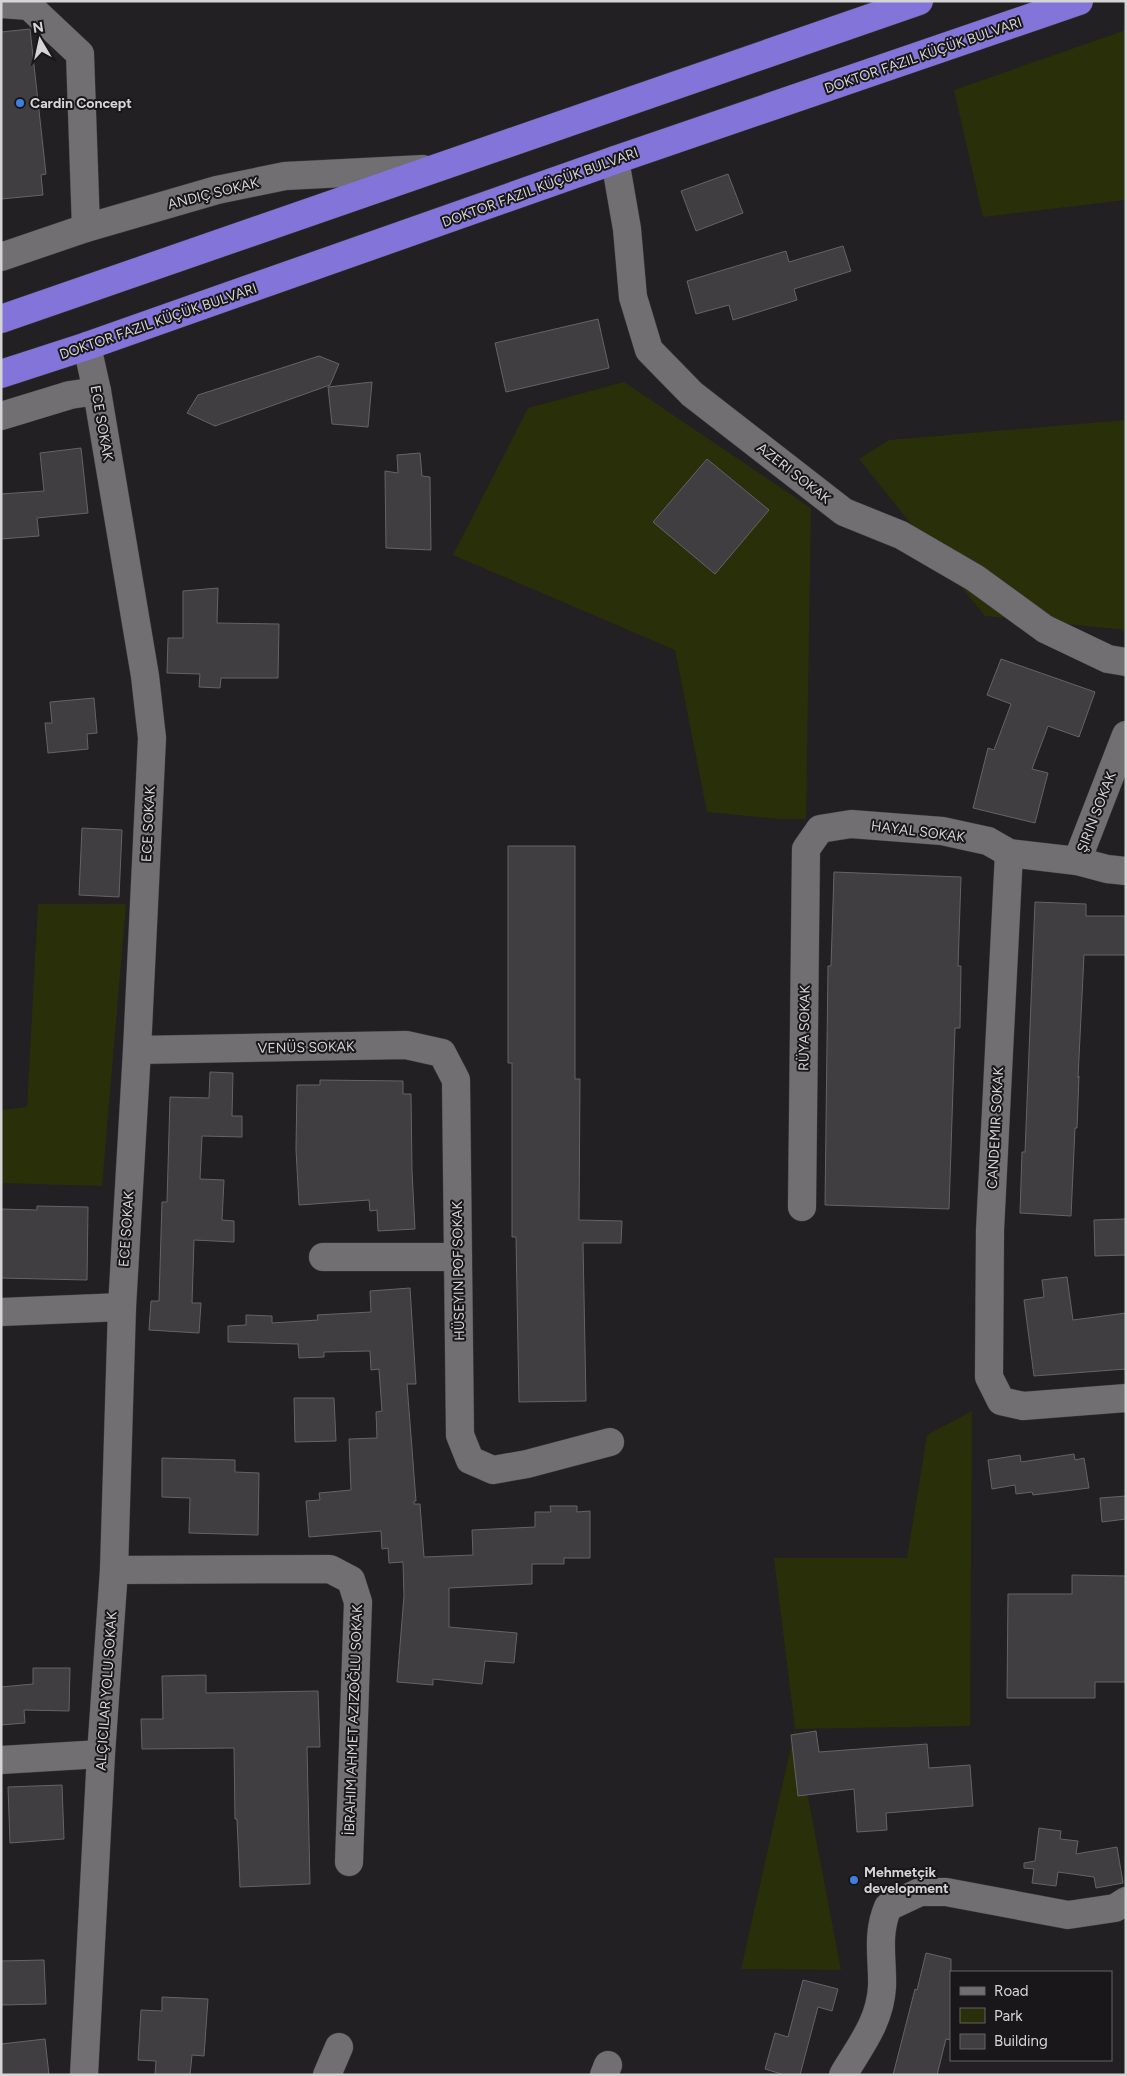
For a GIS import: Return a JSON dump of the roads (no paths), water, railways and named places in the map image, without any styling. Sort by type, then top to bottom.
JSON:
[{"type":"highway","points":[[1,319],[919,1]]},
{"type":"highway","points":[[1,374],[87,346],[615,160],[1079,1]]},
{"type":"street","points":[[1,4],[30,6],[80,54],[86,228]]},
{"type":"street","name":"AZERI SOKAK","points":[[615,160],[627,229],[633,297],[649,350],[692,394],[844,512],[901,536],[975,578],[1045,629],[1108,659],[1126,662]]},
{"type":"street","points":[[1,257],[86,228],[217,190],[285,176],[431,169]]},
{"type":"street","name":"ECE SOKAK","points":[[84,2075],[101,1754],[114,1570],[122,1307],[152,738],[145,676],[97,391],[87,346]]},
{"type":"street","points":[[1,416],[70,395],[97,391]]},
{"type":"street","name":"ŞIRIN SOKAK","points":[[1077,861],[1126,735]]},
{"type":"street","name":"HAYAL SOKAK","points":[[806,850],[820,830],[851,824],[942,831],[988,841],[1009,853],[1077,861],[1107,869],[1126,871]]},
{"type":"street","name":"RÜYA SOKAK","points":[[802,1207],[806,850]]},
{"type":"street","name":"CANDEMIR SOKAK","points":[[1009,853],[990,1230],[989,1377],[1001,1400],[1023,1406],[1126,1398]]},
{"type":"street","name":"VENÜS SOKAK","points":[[137,1050],[406,1045],[442,1053],[456,1080]]},
{"type":"street","name":"HÜSEYIN POF SOKAK","points":[[456,1080],[460,1435],[470,1460],[493,1470],[526,1464],[610,1442]]},
{"type":"street","points":[[323,1257],[458,1256]]},
{"type":"street","points":[[1,1312],[122,1307]]},
{"type":"street","name":"İBRAHIM AHMET AZIZOĞLU SOKAK","points":[[114,1570],[330,1569],[351,1580],[358,1602],[349,1862]]},
{"type":"street","points":[[1,1760],[101,1754]]},
{"type":"street","points":[[843,2075],[875,2022],[882,1987],[880,1953],[883,1919],[888,1907],[920,1892],[946,1892],[1068,1915],[1115,1908],[1126,1901]]},
{"type":"street","points":[[328,2075],[339,2047]]},
{"type":"place","name":"Cardin Concept","points":[[20,103]]},
{"type":"place","name":"Mehmetçik development","points":[[854,1880]]}]
